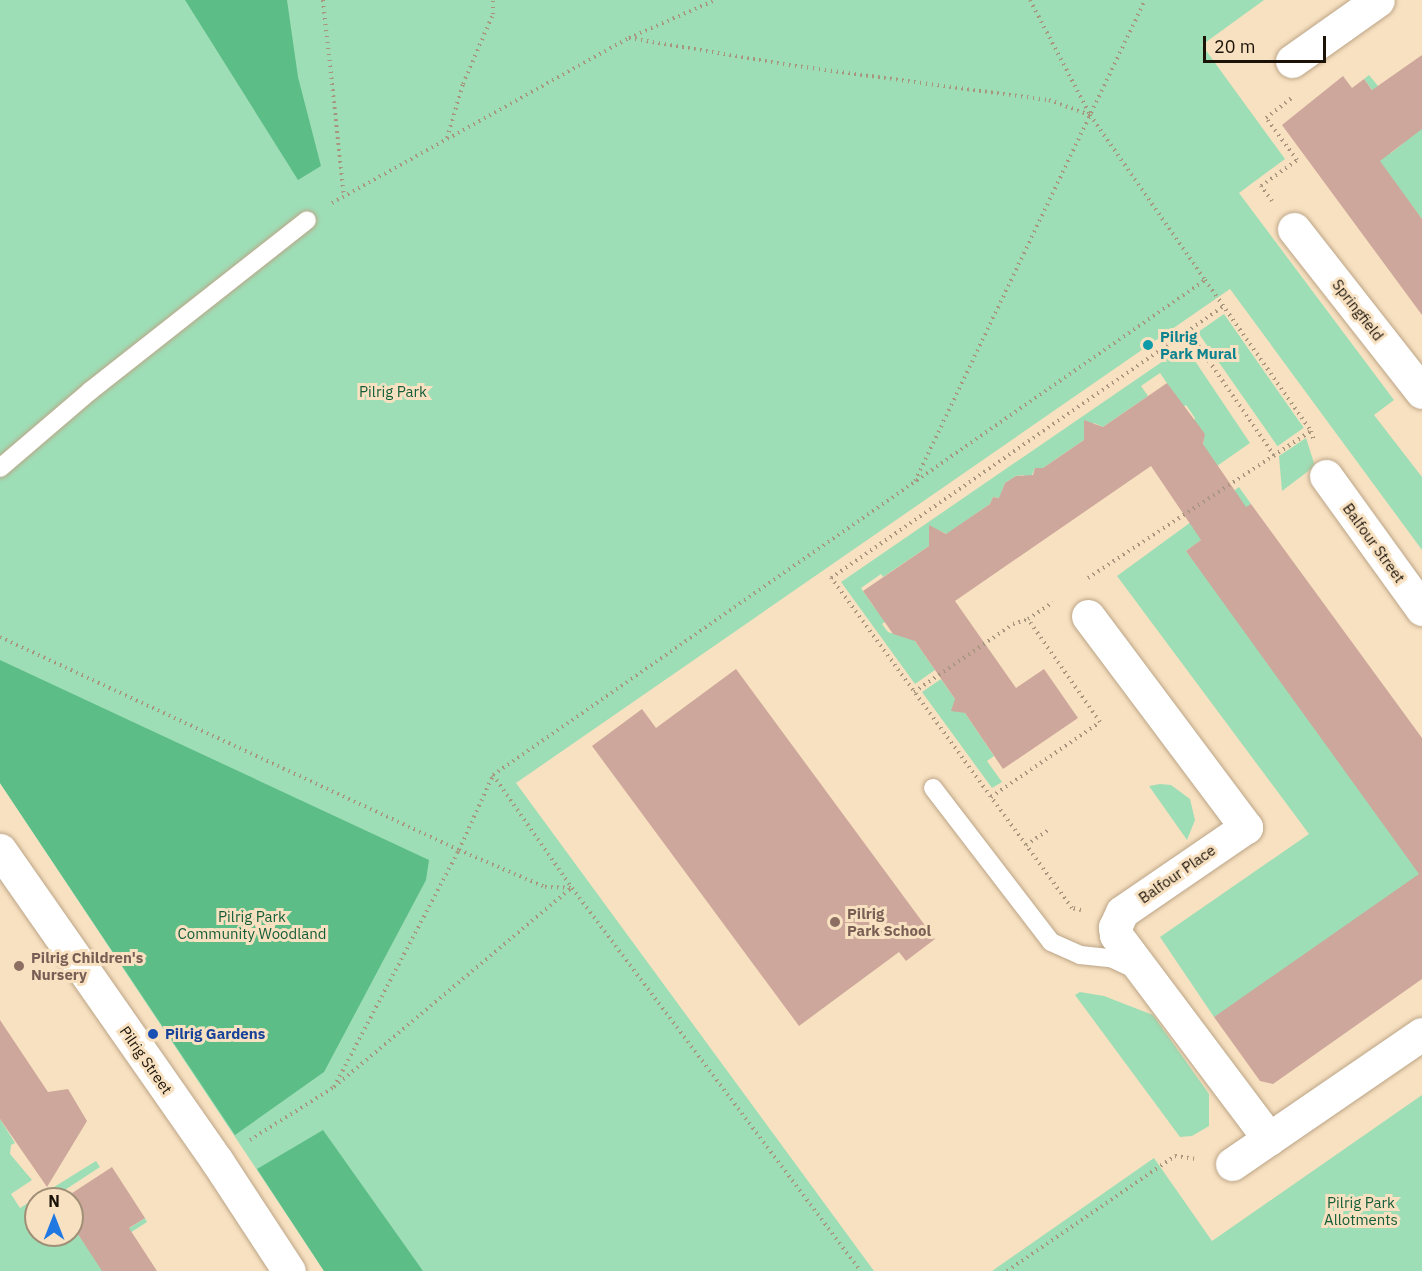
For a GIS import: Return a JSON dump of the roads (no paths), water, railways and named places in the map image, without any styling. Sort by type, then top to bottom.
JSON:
[{"type":"street","points":[[1292,61],[1378,0]]},
{"type":"street","name":"Springfield","points":[[1294,229],[1422,392]]},
{"type":"street","name":"Balfour Street","points":[[1326,476],[1422,609]]},
{"type":"street","name":"Balfour Place","points":[[1078,603],[1246,826],[1122,912],[1116,920],[1116,935],[1151,981]]},
{"type":"street","name":"Pilrig Street","points":[[0,850],[217,1161],[289,1271]]},
{"type":"street","points":[[1151,981],[1269,1139]]},
{"type":"street","points":[[1232,1164],[1422,1034]]},
{"type":"lane","points":[[0,468],[90,391],[307,220]]},
{"type":"lane","points":[[933,788],[1051,942],[1080,955],[1111,958],[1126,963],[1151,981]]},
{"type":"place","name":"Pilrig Park Mural","points":[[1148,345]]},
{"type":"place","name":"Pilrig Park School","points":[[835,922]]},
{"type":"place","name":"Pilrig Children's Nursery","points":[[19,966]]},
{"type":"place","name":"Pilrig Gardens","points":[[153,1034]]},
{"type":"park label","name":"Pilrig Park","points":[[393,392]]},
{"type":"park label","name":"Pilrig Park Community Woodland","points":[[252,924]]},
{"type":"park label","name":"Pilrig Park Allotments","points":[[1361,1210]]}]
